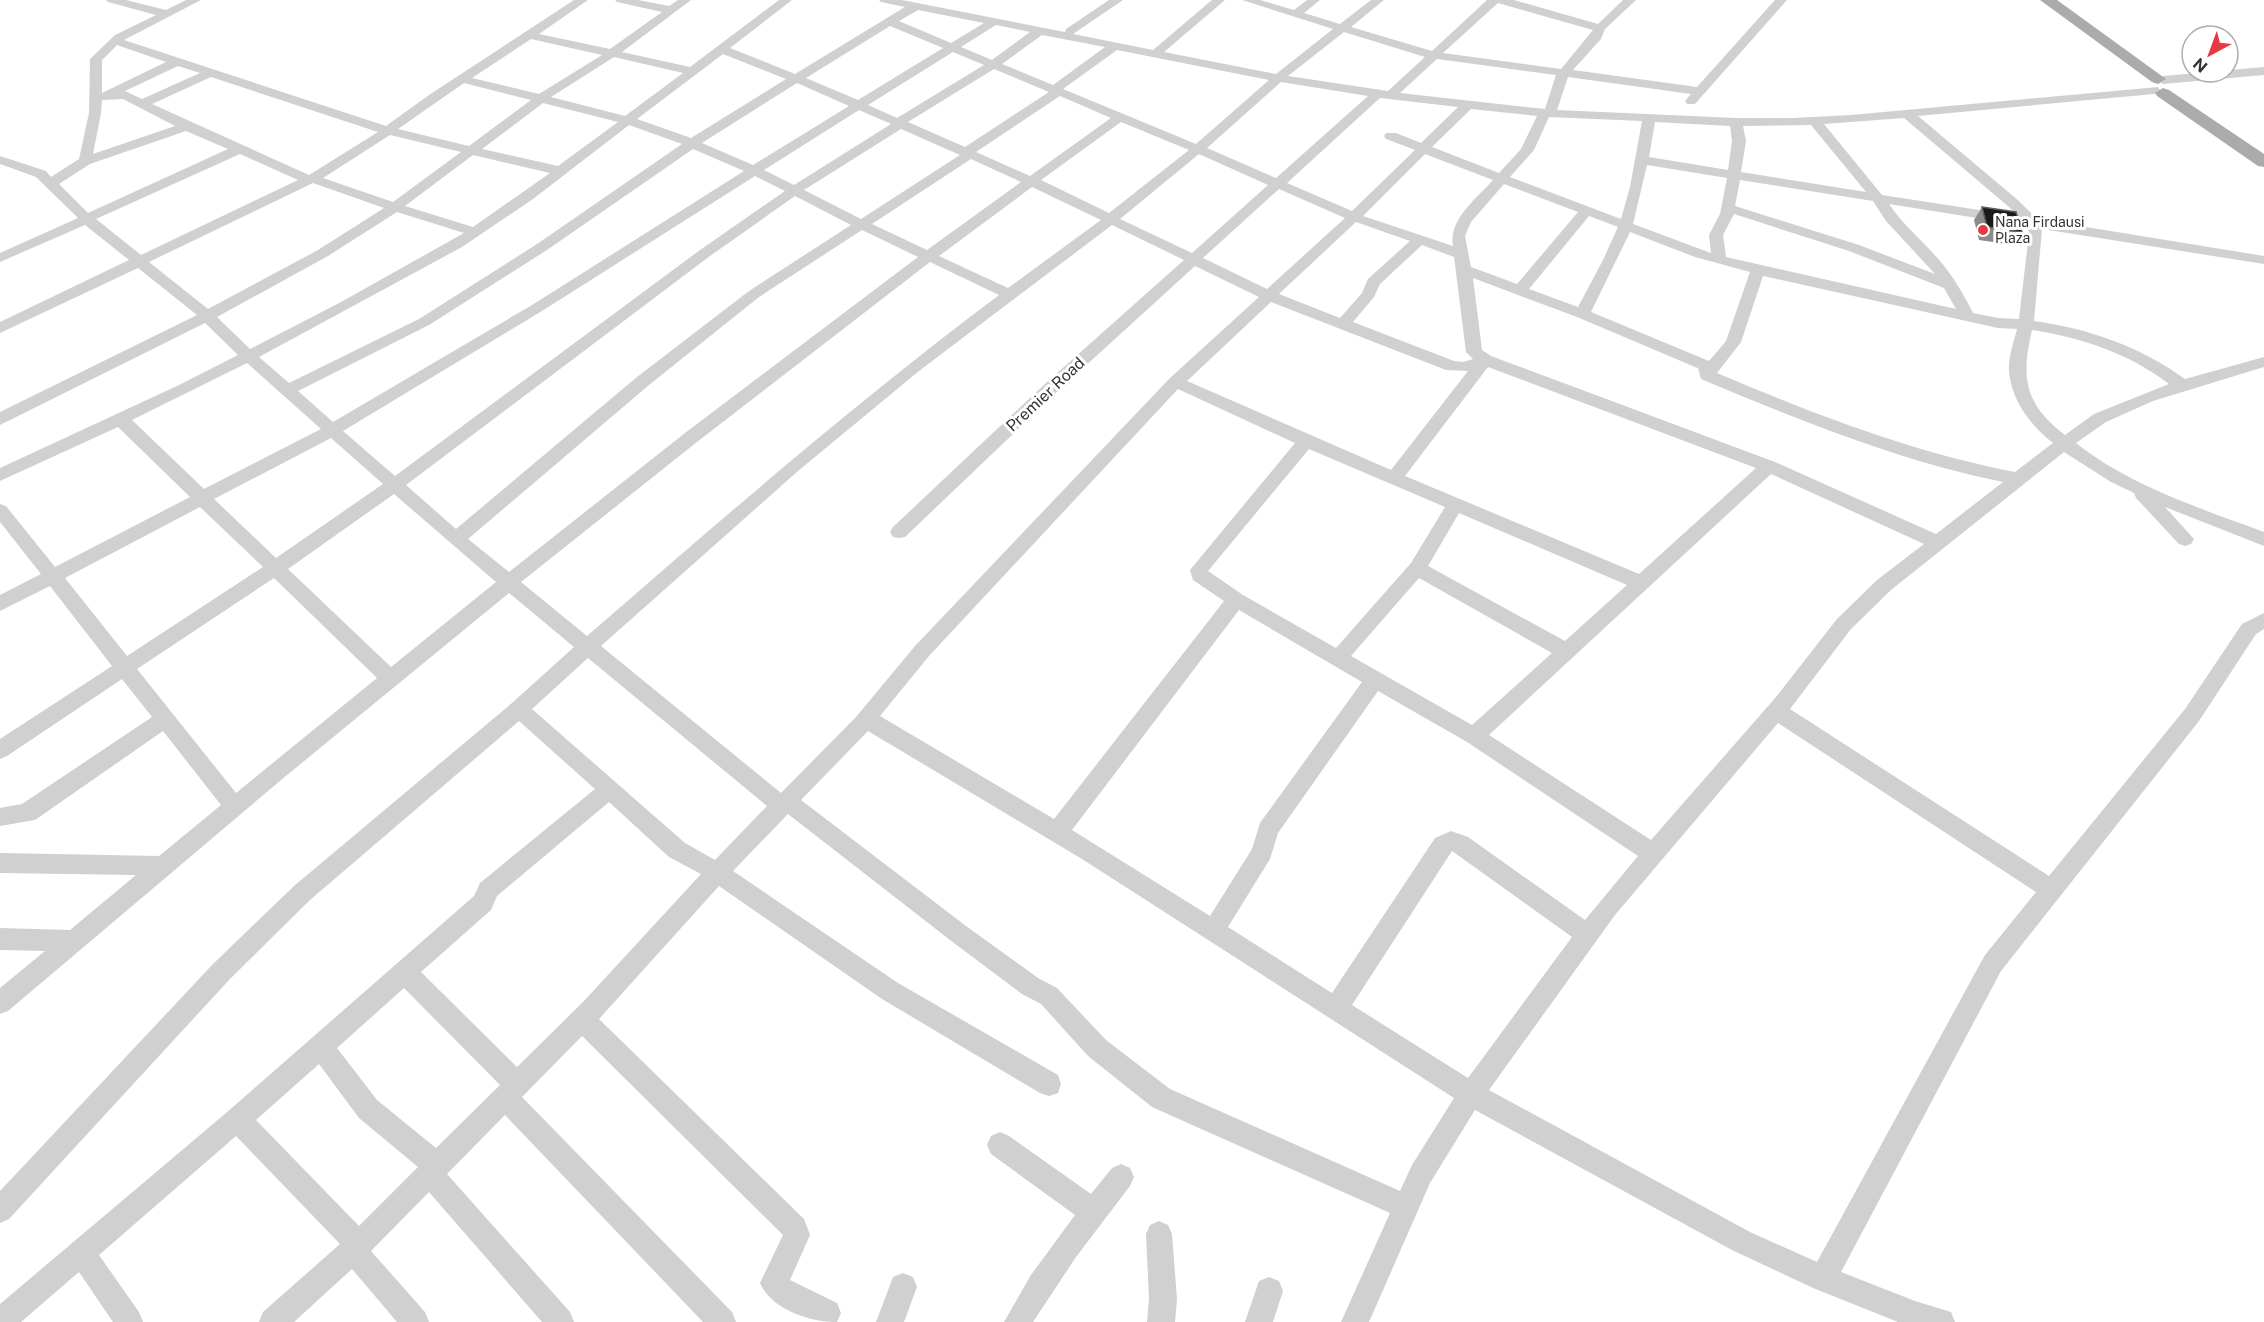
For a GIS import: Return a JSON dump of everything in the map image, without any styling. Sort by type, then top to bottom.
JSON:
[{"type":"main road","points":[[2036,0],[2264,155]]},
{"type":"main road","points":[[2048,0],[2264,162]]},
{"type":"street","points":[[112,0],[167,14]]},
{"type":"street","points":[[85,161],[101,96],[96,59],[115,41],[195,0]]},
{"type":"street","points":[[0,328],[312,179],[349,158],[462,79],[582,0]]},
{"type":"street","points":[[621,0],[671,10]]},
{"type":"street","points":[[0,419],[207,316],[323,253],[396,206],[540,99],[613,53],[685,0]]},
{"type":"street","points":[[0,476],[248,356],[346,305],[475,232],[561,171],[786,0]]},
{"type":"street","points":[[885,0],[920,2],[1070,31],[1281,77],[1548,111],[1693,116],[1843,114],[2264,77]]},
{"type":"street","points":[[1159,50],[1219,0]]},
{"type":"street","points":[[1250,0],[1432,55],[1700,91]]},
{"type":"street","points":[[1295,15],[1314,0]]},
{"type":"street","points":[[0,1210],[221,972],[302,893],[519,709],[586,647],[801,460],[913,367],[1111,219],[1198,149],[1281,77],[1378,0]]},
{"type":"street","points":[[1394,92],[1494,0]]},
{"type":"street","points":[[1501,0],[1600,28]]},
{"type":"street","points":[[1630,0],[1600,28],[1597,36],[1563,74],[1548,111],[1527,150],[1464,221],[1458,236],[1474,352],[1485,360],[1769,466],[1939,543]]},
{"type":"street","points":[[1693,116],[1691,102],[1781,0]]},
{"type":"street","points":[[1070,31],[1111,1]]},
{"type":"street","points":[[288,390],[424,322],[542,247],[691,143],[920,2],[995,21],[1377,94],[1467,105],[1649,118],[1736,122],[1815,121],[1907,114],[2264,71]]},
{"type":"street","points":[[0,604],[332,430],[547,302],[858,105],[954,49],[995,21]]},
{"type":"street","points":[[890,22],[1198,149],[1354,217],[1420,240],[1519,291],[1701,363],[1706,366],[1707,375]]},
{"type":"street","points":[[0,750],[275,568],[394,485],[705,253],[795,190],[993,65],[1041,30]]},
{"type":"street","points":[[529,35],[692,71]]},
{"type":"street","points":[[115,41],[388,131],[561,171]]},
{"type":"street","points":[[456,539],[643,381],[754,294],[968,154],[1116,45]]},
{"type":"street","points":[[721,49],[798,79],[1031,181],[1270,296],[1452,366],[1464,367],[1485,360]]},
{"type":"street","points":[[101,96],[178,61]]},
{"type":"street","points":[[142,104],[212,72]]},
{"type":"street","points":[[462,79],[627,120],[691,143],[754,170],[860,224],[1010,295]]},
{"type":"street","name":"Premier Road","points":[[899,532],[1053,386],[1377,94]]},
{"type":"street","points":[[101,96],[125,95],[187,126],[332,187],[475,232]]},
{"type":"street","points":[[273,1322],[356,1247],[582,1019],[717,872],[863,723],[891,686],[930,642],[1176,382],[1354,217],[1467,105]]},
{"type":"street","points":[[1907,114],[2014,204],[2033,223],[2036,233],[2026,323],[2017,372],[2020,392],[2027,407],[2063,444],[2149,498],[2186,539]]},
{"type":"street","points":[[0,1003],[390,678],[757,385],[1120,117]]},
{"type":"street","points":[[1582,314],[1603,279],[1626,226],[1649,118]]},
{"type":"street","points":[[1815,121],[1877,197],[1891,218],[1935,264],[1967,315]]},
{"type":"street","points":[[1719,259],[1716,235],[1727,214],[1734,176],[1739,141],[1736,122]]},
{"type":"street","points":[[51,183],[85,161],[187,126]]},
{"type":"street","points":[[1391,136],[1690,251],[1758,270],[1998,323],[2026,323],[2093,339],[2129,351],[2182,385]]},
{"type":"street","points":[[0,143],[0,151]]},
{"type":"street","points":[[0,258],[240,149]]},
{"type":"street","points":[[0,160],[41,174],[87,219],[141,260],[207,316],[248,356],[394,485],[586,647],[871,868],[1030,986],[1049,996],[1097,1048],[1161,1098],[1402,1216]]},
{"type":"street","points":[[1641,160],[2264,260]]},
{"type":"street","points":[[1728,208],[1854,248],[1948,284]]},
{"type":"street","points":[[1519,291],[1586,211]]},
{"type":"street","points":[[1343,324],[1369,294],[1373,282],[1420,240]]},
{"type":"street","points":[[1707,375],[1733,342],[1758,270]]},
{"type":"street","points":[[1394,478],[1485,360]]},
{"type":"street","points":[[1360,1310],[1421,1174],[1471,1094],[1588,935],[1776,711],[1844,624],[1884,585],[2063,444],[2100,418],[2147,397],[2182,385],[2264,362]]},
{"type":"street","points":[[1707,375],[1785,408],[1868,438],[1957,467],[2018,479]]},
{"type":"street","points":[[1176,382],[1306,441],[1641,583]]},
{"type":"street","points":[[120,419],[390,678]]},
{"type":"street","points":[[1306,441],[1199,570],[1204,578],[1236,600],[1474,736],[1654,854]]},
{"type":"street","points":[[1474,736],[1769,466]]},
{"type":"street","points":[[2122,481],[2264,539]]},
{"type":"street","points":[[1338,658],[1417,568],[1455,505]]},
{"type":"street","points":[[0,510],[234,807]]},
{"type":"street","points":[[1417,568],[1566,651]]},
{"type":"street","points":[[1058,832],[1236,600]]},
{"type":"street","points":[[1822,1278],[1993,963],[2192,715],[2249,629],[2264,620]]},
{"type":"street","points":[[1214,930],[1262,852],[1268,830],[1376,679]]},
{"type":"street","points":[[519,709],[677,849],[717,872],[890,991],[1049,1084]]},
{"type":"street","points":[[1776,711],[2052,890]]},
{"type":"street","points":[[0,817],[27,813],[165,719]]},
{"type":"street","points":[[863,723],[873,722],[1058,832],[1471,1094],[1741,1241],[1822,1278],[1915,1315],[1941,1322]]},
{"type":"street","points":[[0,1322],[235,1122],[483,903],[488,890],[609,790]]},
{"type":"street","points":[[1336,1008],[1443,845],[1451,841],[1460,844],[1588,935]]},
{"type":"street","points":[[0,862],[162,866]]},
{"type":"street","points":[[0,939],[73,941]]},
{"type":"street","points":[[405,972],[722,1322]]},
{"type":"street","points":[[582,1019],[795,1228],[797,1235],[774,1283],[782,1292],[827,1313]]},
{"type":"street","points":[[321,1046],[368,1109],[433,1170],[560,1322]]},
{"type":"street","points":[[235,1122],[242,1123],[356,1247],[415,1322]]},
{"type":"street","points":[[1000,1145],[1093,1212]]},
{"type":"street","points":[[1018,1322],[1030,1300],[1121,1177]]},
{"type":"street","points":[[1159,1234],[1163,1299],[1161,1322]]},
{"type":"street","points":[[81,1252],[120,1318]]},
{"type":"street","points":[[890,1322],[903,1287]]},
{"type":"street","points":[[1259,1322],[1269,1291]]},
{"type":"building","points":[[1982,207],[2016,212],[2022,232],[1987,227]]},
{"type":"place","name":"Nana Firdausi Plaza","points":[[1983,230]]}]
